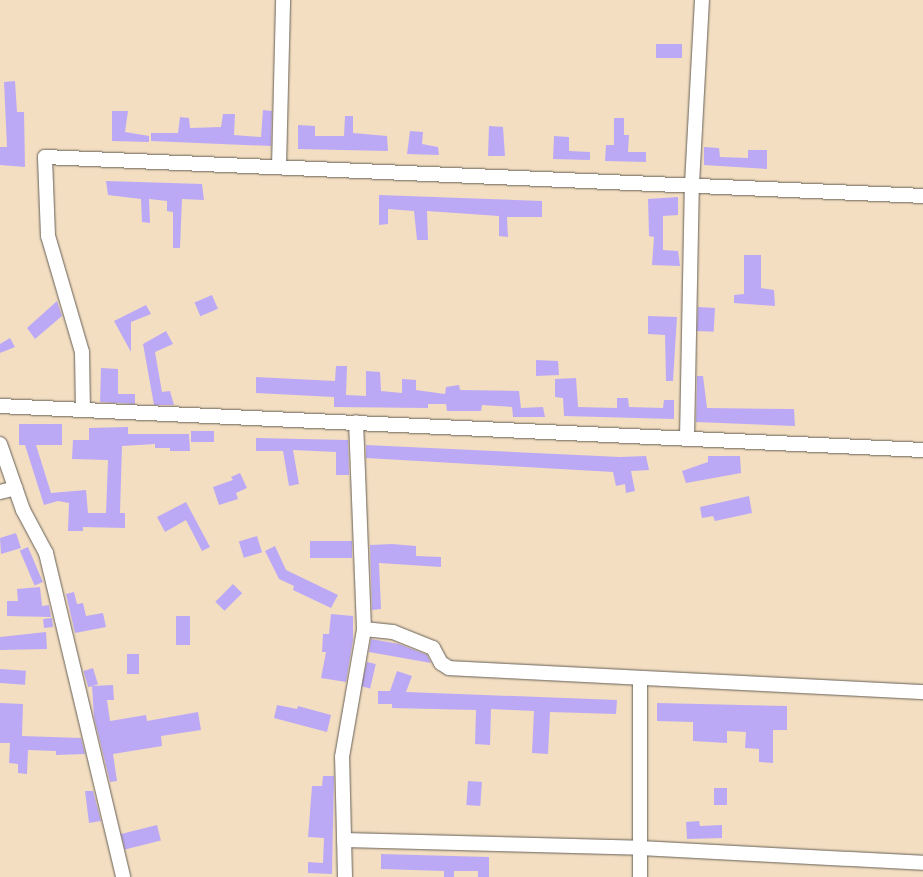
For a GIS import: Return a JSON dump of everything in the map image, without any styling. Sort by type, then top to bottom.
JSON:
[{"type":"street","points":[[279,167],[283,0]]},
{"type":"street","points":[[687,438],[692,184],[702,0]]},
{"type":"street","points":[[83,410],[82,352],[48,236],[45,157],[692,184],[923,196]]},
{"type":"street","points":[[0,406],[923,450]]},
{"type":"street","points":[[346,877],[342,757],[364,629],[356,422]]},
{"type":"street","points":[[0,444],[16,488],[46,553],[123,877]]},
{"type":"street","points":[[0,492],[16,488]]},
{"type":"street","points":[[364,629],[393,632],[433,648],[441,663],[450,668],[640,680],[923,692]]},
{"type":"street","points":[[640,680],[640,877]]},
{"type":"street","points":[[344,840],[640,848],[923,863]]},
{"type":"building","points":[[656,44],[682,44],[682,58],[656,58]]},
{"type":"building","points":[[15,81],[17,112],[24,112],[25,167],[0,165],[0,147],[7,147],[4,82]]},
{"type":"building","points":[[263,110],[272,111],[271,146],[151,141],[151,133],[178,133],[180,117],[189,118],[190,128],[221,127],[223,114],[235,114],[234,135],[261,137]]},
{"type":"building","points":[[112,111],[128,111],[125,132],[149,136],[149,142],[112,141]]},
{"type":"building","points":[[345,116],[353,116],[353,133],[387,136],[388,151],[298,149],[298,125],[315,126],[315,136],[344,136]]},
{"type":"building","points":[[614,118],[624,118],[624,135],[629,135],[628,152],[646,152],[646,162],[605,161],[606,145],[614,145]]},
{"type":"building","points":[[489,126],[503,127],[505,156],[488,156]]},
{"type":"building","points":[[410,131],[423,132],[422,144],[438,147],[439,155],[407,154]]},
{"type":"building","points":[[554,136],[569,137],[569,151],[590,152],[590,160],[553,159]]},
{"type":"building","points":[[704,147],[719,148],[720,157],[748,158],[748,150],[767,150],[767,169],[704,165]]},
{"type":"building","points":[[106,181],[202,184],[204,200],[182,199],[180,248],[173,248],[173,212],[167,211],[167,201],[149,199],[150,223],[142,222],[141,199],[108,195]]},
{"type":"building","points":[[379,195],[542,201],[542,217],[507,217],[508,237],[499,236],[499,216],[427,211],[428,240],[417,240],[414,211],[388,209],[388,224],[379,225]]},
{"type":"building","points":[[678,197],[678,215],[663,216],[663,250],[678,251],[680,266],[652,265],[654,237],[649,236],[648,199]]},
{"type":"building","points":[[744,255],[761,255],[761,288],[774,290],[775,306],[734,303],[734,295],[744,294]]},
{"type":"building","points":[[212,295],[218,309],[200,316],[195,302]]},
{"type":"building","points":[[57,301],[62,316],[35,339],[27,328]]},
{"type":"building","points":[[146,305],[151,314],[131,322],[131,352],[114,321]]},
{"type":"building","points":[[698,307],[715,308],[714,332],[697,331]]},
{"type":"building","points":[[648,316],[677,317],[673,381],[666,381],[665,335],[648,334]]},
{"type":"building","points":[[166,331],[173,344],[155,352],[162,392],[170,391],[174,405],[154,405],[143,344]]},
{"type":"building","points":[[10,338],[15,347],[0,353],[0,344]]},
{"type":"building","points":[[536,360],[558,361],[559,375],[536,376]]},
{"type":"building","points":[[336,366],[347,366],[346,395],[366,396],[366,371],[380,372],[381,391],[402,393],[402,379],[416,380],[416,390],[445,394],[446,387],[459,385],[460,390],[519,391],[521,408],[543,407],[545,417],[513,417],[512,407],[482,405],[481,411],[447,411],[446,404],[428,404],[428,408],[334,407],[334,397],[256,393],[256,377],[335,381]]},
{"type":"building","points":[[101,368],[118,369],[118,394],[135,394],[135,404],[100,402]]},
{"type":"building","points":[[697,376],[703,376],[707,408],[794,409],[795,426],[696,422]]},
{"type":"building","points":[[576,378],[578,407],[617,408],[617,398],[628,398],[629,407],[663,408],[664,400],[674,400],[674,419],[564,416],[563,398],[555,397],[555,379]]},
{"type":"building","points":[[19,424],[62,424],[62,445],[36,445],[51,493],[86,490],[88,513],[106,513],[108,460],[72,459],[73,440],[89,440],[89,428],[128,427],[128,434],[189,434],[190,451],[170,451],[170,448],[155,448],[155,444],[122,446],[120,513],[125,513],[125,528],[83,527],[83,531],[68,531],[69,503],[58,501],[44,505],[25,445],[19,445]]},
{"type":"building","points":[[191,431],[214,431],[214,442],[191,442]]},
{"type":"building","points":[[256,438],[348,440],[349,475],[336,475],[336,452],[293,450],[299,484],[289,486],[283,451],[256,451]]},
{"type":"building","points":[[366,445],[620,457],[646,456],[649,470],[631,471],[635,491],[626,493],[625,484],[616,486],[613,472],[366,458]]},
{"type":"building","points":[[708,456],[740,456],[741,473],[686,483],[682,471],[708,462]]},
{"type":"building","points":[[240,473],[247,488],[236,493],[238,499],[219,505],[213,487],[233,480],[231,477]]},
{"type":"building","points":[[749,496],[752,513],[715,521],[713,516],[702,518],[700,507]]},
{"type":"building","points":[[186,502],[210,547],[202,551],[186,520],[165,532],[157,517]]},
{"type":"building","points":[[16,533],[21,548],[1,554],[0,538]]},
{"type":"building","points":[[257,536],[262,552],[244,558],[239,542]]},
{"type":"building","points":[[310,541],[352,541],[352,558],[310,558]]},
{"type":"building","points":[[370,545],[416,546],[416,556],[441,557],[441,567],[379,563],[381,609],[372,610]]},
{"type":"building","points":[[275,546],[286,570],[338,595],[331,608],[293,590],[294,586],[279,579],[265,551]]},
{"type":"building","points":[[28,547],[43,582],[35,585],[20,551]]},
{"type":"building","points":[[233,584],[242,593],[225,611],[215,602]]},
{"type":"building","points":[[40,587],[42,606],[49,605],[51,617],[7,616],[7,601],[18,601],[17,589]]},
{"type":"building","points":[[74,592],[77,604],[83,603],[86,616],[103,613],[106,627],[75,633],[66,594]]},
{"type":"building","points":[[331,614],[353,616],[353,640],[346,682],[321,678],[326,652],[322,652],[323,634],[329,634]]},
{"type":"building","points":[[176,616],[190,616],[190,645],[176,645]]},
{"type":"building","points":[[52,618],[53,627],[44,628],[43,619]]},
{"type":"building","points":[[46,632],[47,649],[0,650],[0,637]]},
{"type":"building","points":[[371,639],[399,644],[427,655],[431,663],[369,652]]},
{"type":"building","points":[[127,654],[139,654],[139,674],[127,674]]},
{"type":"building","points":[[367,662],[376,664],[370,688],[361,686]]},
{"type":"building","points":[[93,668],[98,684],[88,687],[83,671]]},
{"type":"building","points":[[0,669],[26,671],[25,685],[0,683]]},
{"type":"building","points":[[397,671],[412,676],[406,692],[617,700],[616,714],[550,712],[548,754],[532,753],[534,711],[491,709],[490,745],[475,744],[476,710],[392,708],[392,704],[378,704],[378,691],[390,691]]},
{"type":"building","points":[[113,685],[114,700],[107,700],[110,721],[146,715],[147,721],[198,712],[201,730],[161,736],[162,746],[113,754],[117,781],[110,782],[94,717],[92,686]]},
{"type":"building","points":[[0,703],[23,704],[22,736],[81,738],[85,754],[56,755],[56,751],[28,750],[27,774],[18,773],[18,764],[9,763],[10,743],[0,743]]},
{"type":"building","points":[[657,703],[787,706],[787,730],[773,730],[773,763],[759,762],[759,749],[745,748],[746,732],[727,731],[727,743],[693,741],[693,722],[657,721]]},
{"type":"building","points":[[277,705],[297,709],[298,706],[331,715],[327,732],[274,718]]},
{"type":"building","points":[[323,776],[334,776],[332,874],[308,873],[308,862],[323,863],[324,838],[308,837],[312,786],[322,786]]},
{"type":"building","points":[[468,781],[482,782],[480,806],[466,805]]},
{"type":"building","points":[[714,788],[727,788],[727,805],[714,805]]},
{"type":"building","points":[[85,791],[93,791],[101,821],[89,823]]},
{"type":"building","points":[[699,821],[700,826],[722,825],[722,838],[687,839],[686,822]]},
{"type":"building","points":[[157,825],[161,841],[125,849],[121,834]]},
{"type":"building","points":[[381,854],[489,857],[489,877],[478,877],[478,871],[454,871],[454,877],[444,877],[444,871],[381,869]]}]
